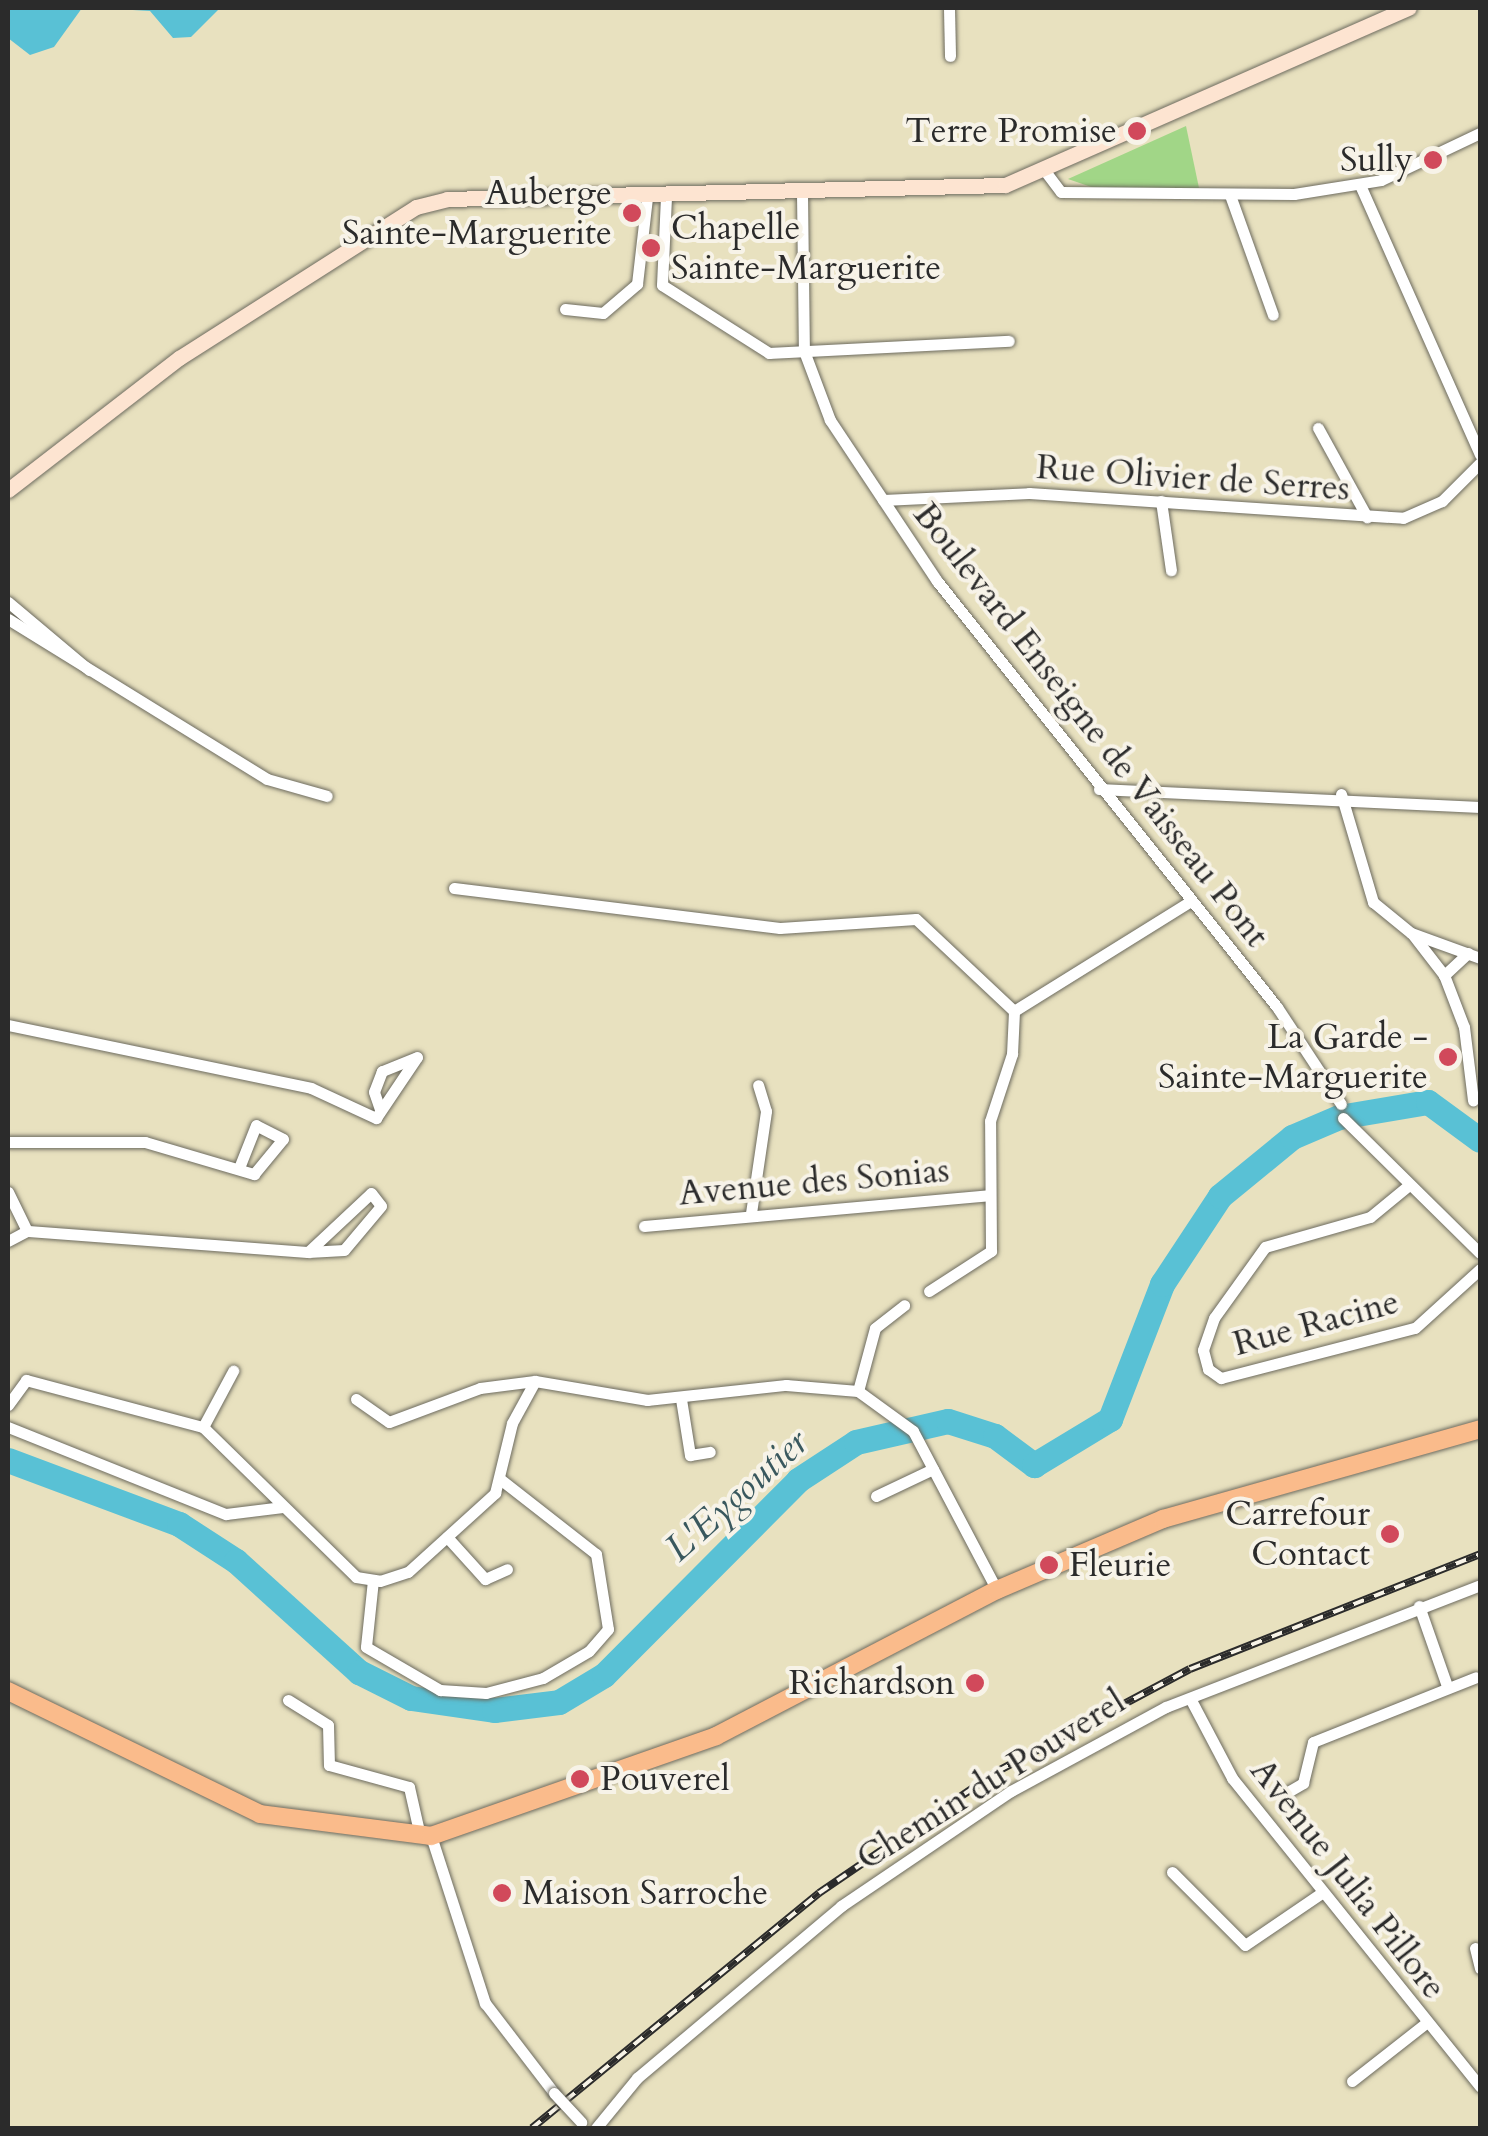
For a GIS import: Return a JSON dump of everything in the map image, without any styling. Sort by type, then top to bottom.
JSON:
[{"type":"main road","points":[[8,490],[178,358],[404,212],[447,199],[954,191],[1046,171],[1409,8]]},
{"type":"main road","points":[[8,1691],[260,1814],[426,1836],[716,1736],[997,1590],[1209,1502],[1480,1429]]},
{"type":"main road","points":[[1352,1463],[1480,1440]]},
{"type":"street","points":[[949,8],[950,56]]},
{"type":"street","points":[[1046,171],[1062,192],[1230,195],[1360,185],[1480,137]]},
{"type":"street","points":[[1360,185],[1480,455]]},
{"type":"street","name":"Boulevard Enseigne de Vaisseau Pont","points":[[802,193],[804,351],[818,400],[883,500],[1099,788],[1191,900],[1340,1104]]},
{"type":"street","points":[[1230,195],[1273,314]]},
{"type":"street","points":[[565,308],[603,313],[636,284],[648,197]]},
{"type":"street","points":[[662,285],[666,197]]},
{"type":"street","points":[[636,284],[662,285],[761,351],[1009,341]]},
{"type":"street","points":[[1318,428],[1366,517]]},
{"type":"street","name":"Rue Olivier de Serres","points":[[883,500],[1029,493],[1366,517],[1422,513],[1480,463]]},
{"type":"street","points":[[1161,501],[1171,570]]},
{"type":"street","points":[[8,602],[86,657],[89,670]]},
{"type":"street","points":[[8,619],[266,779],[327,796]]},
{"type":"street","points":[[1099,788],[1341,794],[1480,807]]},
{"type":"street","points":[[1341,794],[1360,880],[1411,933],[1444,975],[1464,1027],[1473,1100]]},
{"type":"street","points":[[454,888],[780,928],[916,919],[1014,1010],[1012,1054],[992,1106],[985,1262],[929,1291]]},
{"type":"street","points":[[1014,1010],[1191,900]]},
{"type":"street","points":[[1411,933],[1474,956]]},
{"type":"street","points":[[1444,975],[1474,956]]},
{"type":"street","points":[[8,1025],[311,1088],[378,1113]]},
{"type":"street","points":[[417,1057],[395,1099],[378,1113],[382,1071],[417,1057]]},
{"type":"street","points":[[751,1212],[766,1111],[758,1085]]},
{"type":"street","points":[[1343,1118],[1480,1253]]},
{"type":"street","points":[[8,1142],[146,1142],[239,1168]]},
{"type":"street","name":"Rue Racine","points":[[1409,1185],[1370,1217],[1266,1247],[1214,1318],[1208,1369],[1221,1378],[1414,1328],[1480,1269]]},
{"type":"street","points":[[8,1192],[27,1231]]},
{"type":"street","points":[[8,1240],[27,1231],[308,1252],[344,1250],[381,1206],[370,1193],[308,1252]]},
{"type":"street","name":"Avenue des Sonias","points":[[644,1226],[751,1212],[989,1194]]},
{"type":"street","points":[[858,1392],[876,1328],[904,1305]]},
{"type":"street","points":[[204,1427],[233,1371]]},
{"type":"street","points":[[8,1406],[26,1380],[204,1427],[356,1577],[373,1580],[408,1572],[447,1537],[500,1479],[512,1423],[535,1381]]},
{"type":"street","points":[[356,1399],[389,1422],[480,1388],[535,1381],[680,1399],[786,1385],[858,1392],[896,1410],[913,1431],[997,1590]]},
{"type":"street","points":[[680,1399],[690,1455],[710,1452]]},
{"type":"street","points":[[8,1427],[226,1514],[283,1507]]},
{"type":"street","points":[[876,1496],[933,1469]]},
{"type":"street","points":[[373,1580],[366,1647],[440,1690],[486,1693],[543,1678],[589,1651],[608,1629],[596,1554],[500,1479]]},
{"type":"street","points":[[447,1537],[485,1579],[507,1569]]},
{"type":"street","name":"Chemin du Pouverel","points":[[596,2128],[636,2078],[840,1906],[1012,1792],[1166,1707],[1192,1702],[1419,1606],[1480,1585]]},
{"type":"street","points":[[1419,1606],[1448,1686]]},
{"type":"street","points":[[1286,1794],[1304,1782],[1313,1742],[1476,1677]]},
{"type":"street","points":[[288,1700],[328,1725],[329,1765],[409,1787],[486,2003],[584,2126]]},
{"type":"street","name":"Avenue Julia Pillore","points":[[1192,1702],[1232,1778],[1477,2085]]},
{"type":"street","points":[[1172,1872],[1245,1945],[1323,1892]]},
{"type":"street","points":[[1475,1948],[1480,1968]]},
{"type":"street","points":[[1352,2081],[1426,2023]]},
{"type":"green space","points":[[1186,126],[1199,188],[1097,189],[1068,179]]},
{"type":"water","points":[[8,8],[82,8],[54,47],[30,55],[8,38]]},
{"type":"water","points":[[98,8],[220,8],[191,37],[173,38],[150,11]]},
{"type":"waterway","name":"L'Eygoutier","points":[[8,1460],[179,1524],[236,1561],[359,1672],[411,1698],[494,1710],[559,1702],[604,1675],[798,1480],[856,1442],[948,1421],[995,1436],[1034,1465],[1110,1419],[1162,1284],[1220,1196],[1292,1137],[1339,1117],[1428,1102],[1480,1140]]},
{"type":"railway","points":[[532,2128],[819,1893],[998,1771],[1190,1669],[1480,1554]]},
{"type":"place","name":"Terre Promise","points":[[1137,131]]},
{"type":"place","name":"Sully","points":[[1433,160]]},
{"type":"place","name":"Auberge Sainte-Marguerite","points":[[632,213]]},
{"type":"place","name":"Chapelle Sainte-Marguerite","points":[[651,248]]},
{"type":"place","name":"La Garde - Sainte-Marguerite","points":[[1448,1057]]},
{"type":"place","name":"Carrefour Contact","points":[[1390,1534]]},
{"type":"place","name":"Fleurie","points":[[1049,1565]]},
{"type":"place","name":"Richardson","points":[[975,1683]]},
{"type":"place","name":"Pouverel","points":[[580,1779]]},
{"type":"place","name":"Maison Sarroche","points":[[502,1893]]}]
